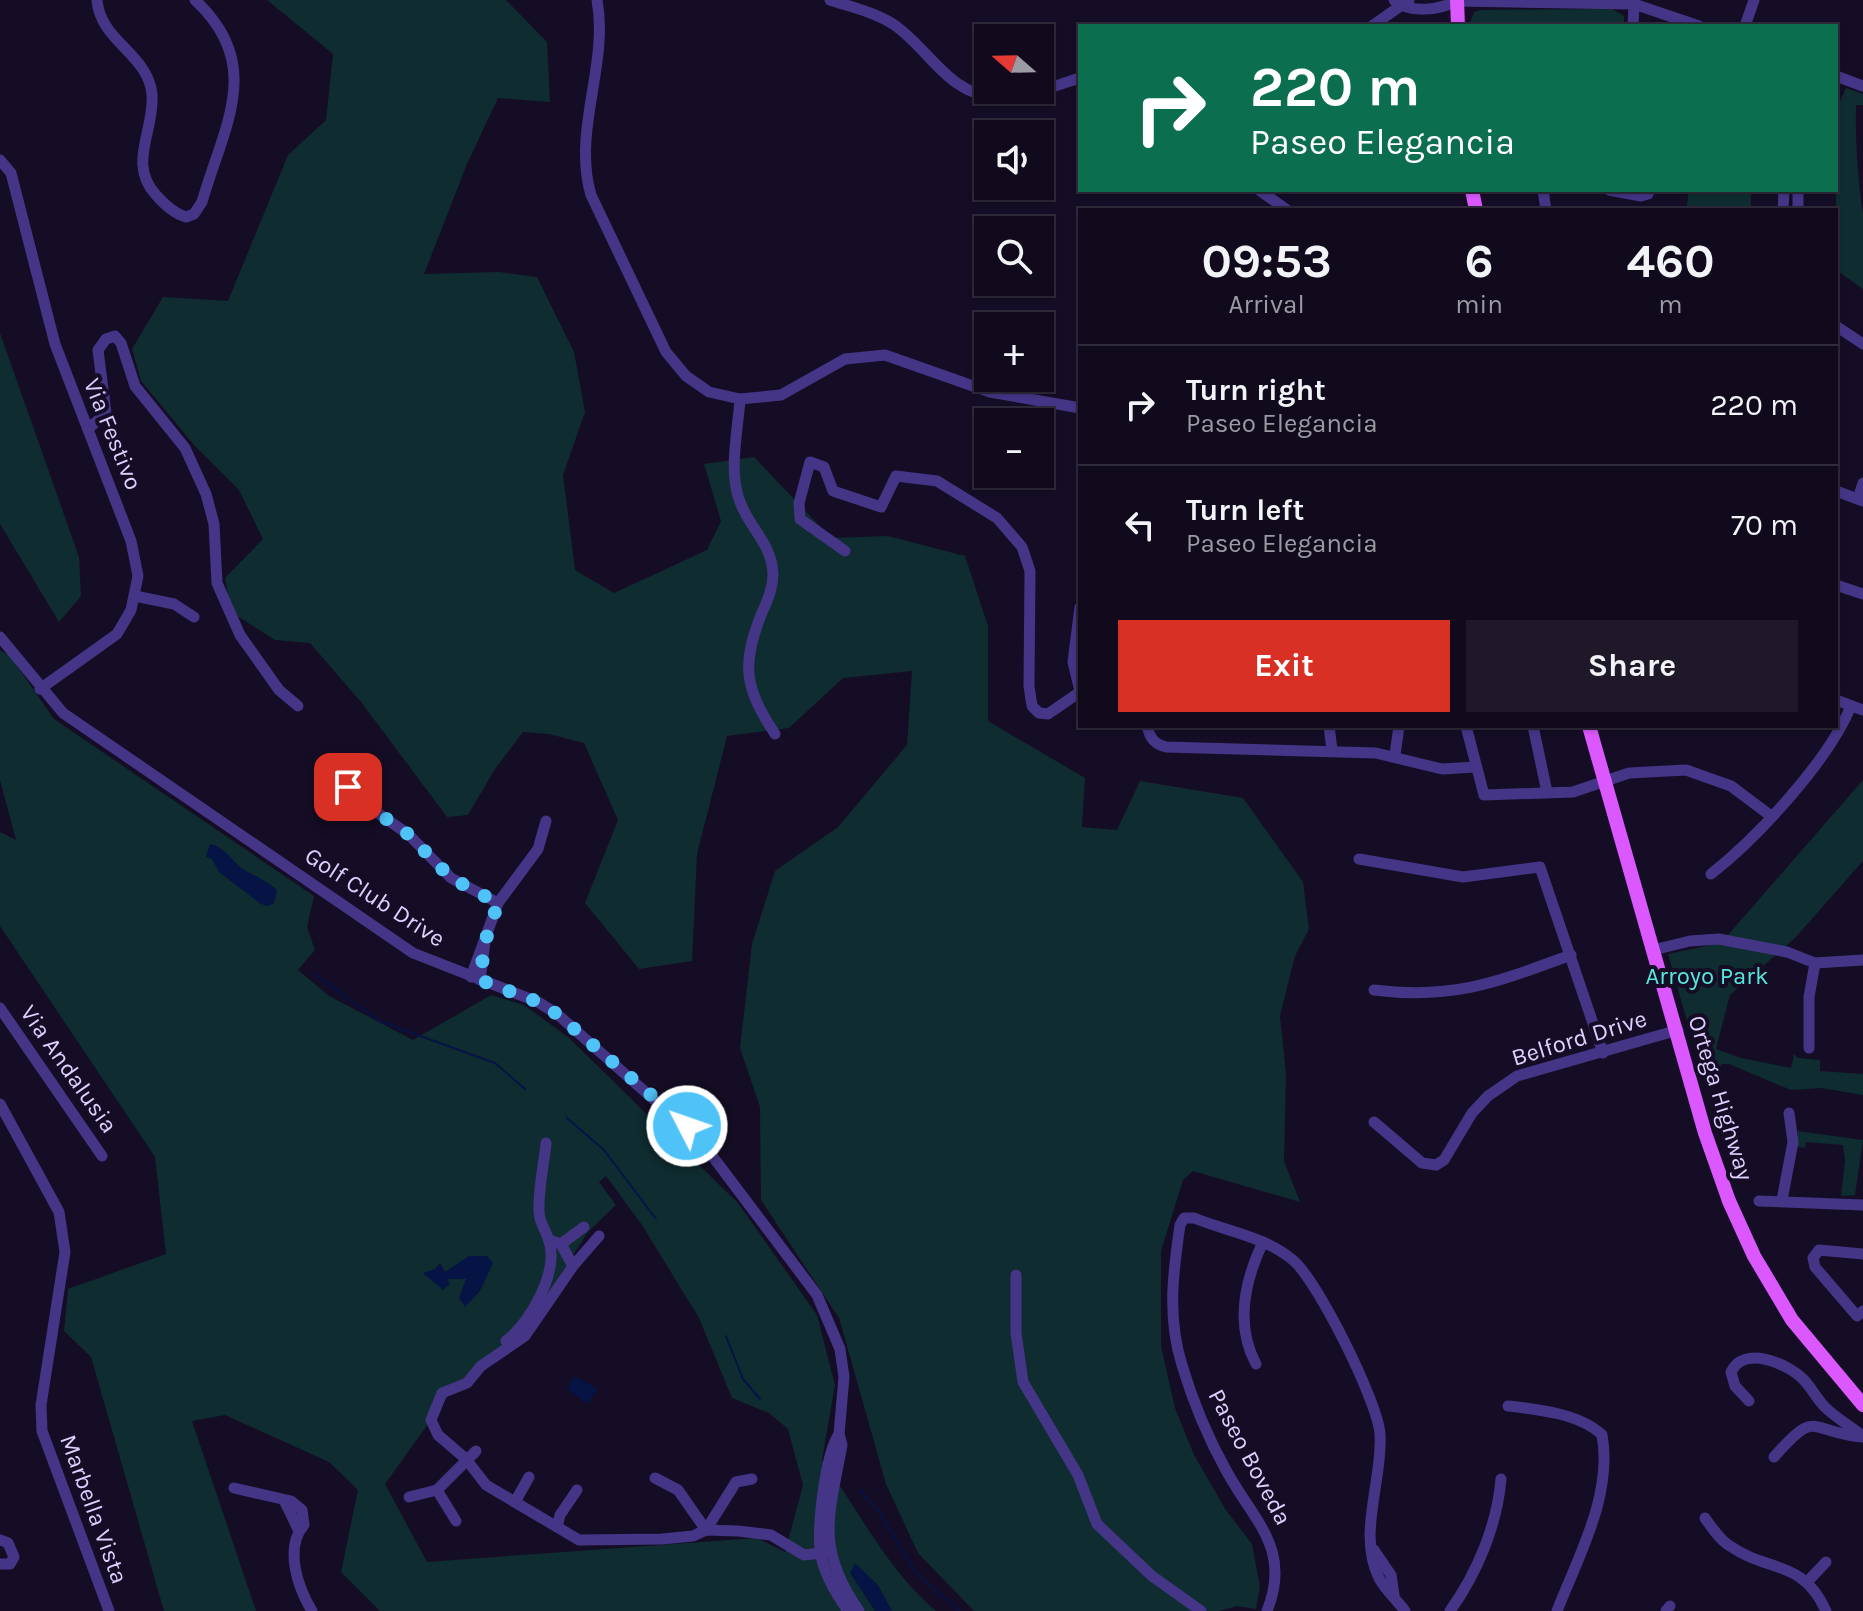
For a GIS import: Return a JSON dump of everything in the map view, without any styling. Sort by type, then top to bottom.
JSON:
[{"type":"main road","points":[[1457,0],[1458,24]]},
{"type":"main road","name":"Ortega Highway","points":[[1590,728],[1705,1133],[1729,1201],[1754,1256],[1797,1327],[1858,1388],[1863,1405]]},
{"type":"street","points":[[97,0],[105,26],[139,62],[150,85],[150,115],[141,155],[149,187],[176,213],[191,215],[202,202],[232,104],[236,68],[220,28],[195,0]]},
{"type":"street","points":[[597,0],[597,58],[584,159],[591,195],[675,364],[709,392],[740,399],[781,395],[845,359],[874,354],[920,366],[990,392],[1078,408]]},
{"type":"street","points":[[830,0],[891,22],[912,38],[955,83],[980,95],[1012,97],[1078,79]]},
{"type":"street","points":[[1374,24],[1401,2],[1410,8],[1445,7],[1457,0],[1634,4],[1693,24]]},
{"type":"street","points":[[1746,24],[1754,0]]},
{"type":"street","points":[[1633,24],[1634,4]]},
{"type":"street","points":[[1838,77],[1863,86]]},
{"type":"street","name":"Via Festivo","points":[[0,160],[11,173],[44,306],[71,390],[137,558],[135,596],[125,624],[117,634],[40,689]]},
{"type":"street","points":[[1262,192],[1284,208]]},
{"type":"street","points":[[1838,327],[1863,344]]},
{"type":"street","points":[[88,429],[106,413],[98,350],[106,339],[115,336],[121,343],[135,386],[185,448],[206,494],[214,524],[217,583],[240,635],[279,690],[298,706]]},
{"type":"street","points":[[740,399],[737,489],[745,511],[770,551],[773,574],[770,596],[746,661],[754,700],[775,734]]},
{"type":"street","points":[[845,551],[800,519],[799,503],[810,462],[827,471],[833,491],[881,507],[896,476],[937,481],[997,518],[1022,547],[1030,571],[1028,671],[1032,706],[1039,713],[1048,714],[1078,693]]},
{"type":"street","points":[[1838,492],[1860,500],[1863,483]]},
{"type":"street","points":[[1838,586],[1863,594]]},
{"type":"street","points":[[135,596],[174,604],[194,617]]},
{"type":"street","points":[[1078,623],[1073,662],[1078,683]]},
{"type":"street","name":"Golf Club Drive","points":[[0,637],[63,713],[413,953],[538,1002],[557,1014],[701,1141],[817,1295],[834,1328],[844,1377],[839,1434],[842,1445],[824,1553],[831,1586],[848,1611]]},
{"type":"street","points":[[1711,874],[1771,816],[1829,750],[1857,708],[1838,701]]},
{"type":"street","points":[[1147,728],[1149,736],[1166,747],[1332,750],[1395,755],[1442,769],[1475,767]]},
{"type":"street","points":[[1329,728],[1332,750]]},
{"type":"street","points":[[1395,755],[1399,728]]},
{"type":"street","points":[[1466,728],[1484,795],[1573,792],[1648,769],[1686,770],[1731,786],[1771,816]]},
{"type":"street","points":[[1533,728],[1547,792]]},
{"type":"street","points":[[348,787],[359,800],[408,834],[451,878],[498,903]]},
{"type":"street","points":[[476,978],[479,948],[485,942],[498,903],[538,849],[546,821]]},
{"type":"street","points":[[1359,859],[1463,877],[1540,867],[1603,1053]]},
{"type":"street","points":[[1653,950],[1690,941],[1719,939],[1787,952],[1815,963],[1863,960]]},
{"type":"street","points":[[1374,990],[1410,994],[1466,991],[1571,955]]},
{"type":"street","points":[[1809,1048],[1809,997],[1815,963]]},
{"type":"street","name":"Via Andalusia","points":[[0,1008],[102,1156]]},
{"type":"street","name":"Belford Drive","points":[[1374,1122],[1422,1163],[1436,1165],[1444,1160],[1472,1113],[1488,1096],[1517,1076],[1678,1030]]},
{"type":"street","name":"Marbella Vista","points":[[0,1104],[63,1227],[64,1261],[41,1405],[42,1431],[108,1611]]},
{"type":"street","points":[[1782,1200],[1793,1142],[1789,1113]]},
{"type":"street","points":[[546,1143],[540,1224],[573,1266]]},
{"type":"street","points":[[1759,1201],[1863,1205]]},
{"type":"street","name":"Paseo Boveda","points":[[1263,1242],[1184,1218],[1180,1225],[1171,1308],[1174,1336],[1194,1403],[1229,1475],[1268,1537],[1276,1568],[1267,1611]]},
{"type":"street","points":[[500,1355],[503,1343],[533,1311],[555,1242],[584,1227]]},
{"type":"street","points":[[599,1236],[573,1266],[536,1323],[500,1355],[481,1366],[467,1383],[442,1393],[431,1420],[438,1435],[466,1459],[483,1483],[579,1540],[686,1537],[706,1530],[765,1533],[801,1553],[824,1553]]},
{"type":"street","points":[[1256,1364],[1251,1354],[1244,1310],[1249,1273],[1263,1242],[1294,1260],[1304,1271],[1375,1410],[1380,1457],[1371,1521],[1374,1550],[1381,1581],[1405,1611]]},
{"type":"street","points":[[1860,1313],[1815,1267],[1813,1258],[1819,1250],[1863,1254]]},
{"type":"street","points":[[1016,1275],[1016,1333],[1023,1382],[1078,1475],[1097,1524],[1152,1576],[1201,1611]]},
{"type":"street","points":[[1749,1401],[1735,1386],[1731,1372],[1746,1357],[1755,1357],[1801,1376],[1827,1409],[1863,1436]]},
{"type":"street","points":[[1508,1406],[1541,1410],[1595,1428],[1602,1435],[1603,1469],[1598,1505],[1557,1611]]},
{"type":"street","points":[[1774,1457],[1798,1429],[1812,1424],[1863,1436]]},
{"type":"street","points":[[409,1497],[437,1490],[476,1451]]},
{"type":"street","points":[[515,1502],[529,1477]]},
{"type":"street","points":[[655,1478],[678,1490],[706,1530]]},
{"type":"street","points":[[706,1530],[736,1482],[752,1479]]},
{"type":"street","points":[[1450,1611],[1470,1580],[1484,1547],[1497,1512],[1501,1479]]},
{"type":"street","points":[[234,1488],[285,1502],[299,1531],[296,1575],[312,1611]]},
{"type":"street","points":[[437,1490],[456,1521]]},
{"type":"street","points":[[557,1527],[577,1490]]},
{"type":"street","points":[[1705,1518],[1731,1547],[1785,1568],[1808,1581],[1818,1592],[1826,1611]]},
{"type":"street","points":[[0,1540],[8,1543],[14,1557],[10,1564],[0,1564]]},
{"type":"street","name":"Golf Club Drive","points":[[824,1553],[840,1585],[859,1611]]},
{"type":"street","points":[[1808,1581],[1826,1562]]},
{"type":"green space","points":[[267,0],[506,0],[547,42],[550,102],[498,98],[467,164],[424,274],[499,272],[537,277],[574,352],[585,412],[563,475],[575,570],[614,593],[707,550],[721,521],[704,464],[754,457],[831,538],[888,536],[965,556],[988,626],[988,721],[1085,778],[1082,827],[1117,830],[1140,781],[1243,798],[1303,882],[1309,929],[1295,956],[1280,1016],[1286,1074],[1284,1161],[1300,1202],[1193,1171],[1183,1180],[1161,1251],[1161,1346],[1175,1408],[1194,1455],[1226,1510],[1252,1544],[1260,1587],[1256,1609],[1237,1606],[1219,1611],[974,1611],[918,1553],[886,1484],[839,1318],[761,1200],[760,1107],[740,1048],[752,944],[775,871],[838,827],[907,745],[912,671],[843,678],[789,728],[727,736],[697,854],[692,961],[639,969],[585,903],[618,820],[584,743],[549,734],[523,732],[495,769],[468,815],[447,817],[361,702],[310,643],[275,640],[231,612],[225,578],[263,539],[239,490],[194,445],[141,381],[132,349],[163,297],[228,301],[288,155],[326,120],[333,54]]},
{"type":"green space","points":[[1612,9],[1624,16],[1624,24],[1470,24],[1474,12]]},
{"type":"green space","points":[[1846,88],[1863,94],[1863,105],[1856,105],[1856,119],[1863,214],[1863,289],[1838,271],[1838,106]]},
{"type":"green space","points":[[1689,192],[1751,192],[1751,208],[1686,208]]},
{"type":"green space","points":[[0,333],[79,557],[81,596],[59,622],[0,524]]},
{"type":"green space","points":[[0,650],[10,656],[54,719],[314,896],[307,927],[315,950],[298,970],[329,996],[413,1040],[491,995],[524,1005],[568,1037],[738,1203],[817,1315],[835,1385],[822,1460],[888,1558],[936,1611],[380,1611],[341,1572],[358,1490],[329,1462],[225,1415],[192,1421],[256,1611],[164,1611],[91,1357],[64,1331],[68,1289],[166,1254],[155,1157],[0,926],[0,832],[16,840],[0,780]],"holes":[[[606,1176],[642,1225],[699,1318],[732,1398],[769,1413],[788,1429],[803,1485],[785,1552],[757,1538],[427,1562],[385,1484],[451,1392],[525,1330],[588,1232],[616,1205],[599,1182]]]},
{"type":"green space","name":"Arroyo Park","points":[[1863,780],[1863,861],[1795,938],[1730,995],[1716,1049],[1741,1058],[1791,1068],[1794,1054],[1798,1058],[1820,1060],[1820,1071],[1863,1074],[1863,1095],[1821,1088],[1791,1090],[1729,1064],[1722,1064],[1706,1088],[1668,954],[1721,943]]},
{"type":"green space","points":[[1798,1131],[1863,1140],[1855,1195],[1841,1196],[1845,1161],[1843,1145],[1806,1142],[1805,1148],[1798,1147]]},
{"type":"shaded area","points":[[210,844],[277,890],[274,903],[268,906],[261,904],[219,872],[212,859],[206,857]]},
{"type":"shaded area","points":[[469,1256],[487,1256],[493,1263],[480,1291],[465,1307],[459,1298],[466,1279],[447,1279],[450,1284],[443,1290],[423,1273],[435,1269],[440,1263],[445,1272]]},
{"type":"shaded area","points":[[575,1376],[597,1389],[588,1404],[567,1389]]},
{"type":"shaded area","points":[[855,1563],[878,1585],[892,1611],[875,1611],[850,1573]]},
{"type":"waterway","points":[[313,973],[379,1021],[495,1063],[525,1089]]},
{"type":"waterway","points":[[567,1118],[604,1150],[656,1219]]},
{"type":"waterway","points":[[726,1336],[743,1379],[760,1399]]},
{"type":"waterway","points":[[860,1490],[880,1513],[915,1572],[959,1611]]},
{"type":"route","points":[[348,787],[359,800],[399,826],[451,878],[498,903],[485,942],[486,953],[480,980],[538,1002],[557,1014],[687,1126]]}]
